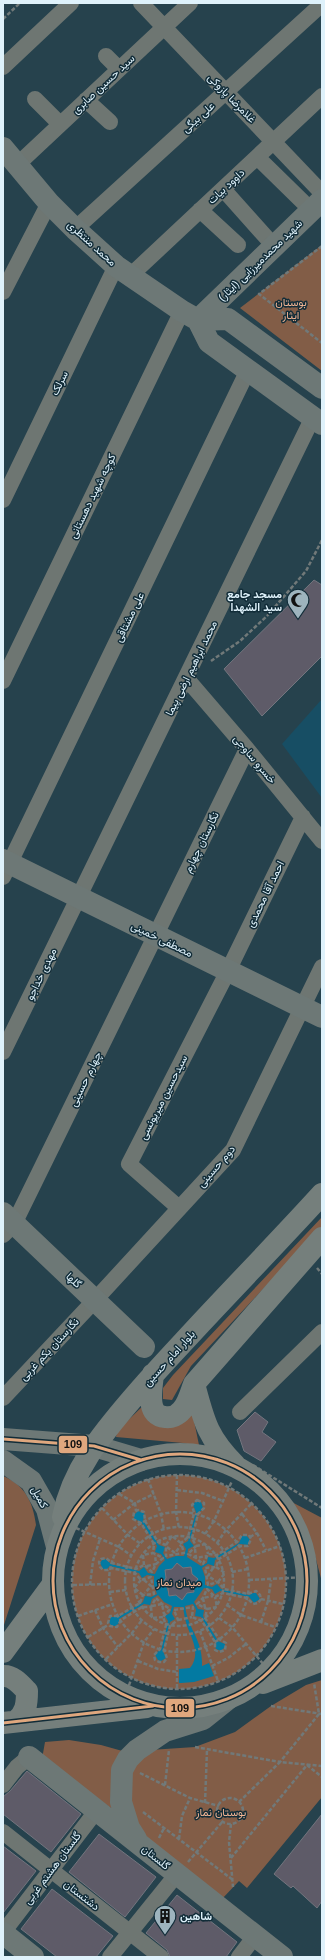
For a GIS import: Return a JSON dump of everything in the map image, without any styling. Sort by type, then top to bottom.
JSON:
[{"type":"main road","name":"بلوار امام حسین","points":[[57,1546],[68,1496],[83,1462],[94,1446],[153,1374],[322,1194]]},
{"type":"main road","points":[[153,1374],[150,1401],[156,1414],[163,1417],[172,1417],[182,1410],[194,1384],[322,1238]]},
{"type":"main road","points":[[194,1384],[209,1434],[219,1449],[233,1477]]},
{"type":"main road","points":[[153,1706],[129,1687],[102,1683],[76,1656],[59,1622],[63,1585],[57,1546],[77,1528],[80,1502],[98,1484],[118,1470],[144,1470],[162,1455],[183,1454],[211,1458],[233,1477]]},
{"type":"main road","points":[[10,1722],[153,1706],[183,1709],[213,1704],[263,1663],[286,1651],[298,1628],[305,1603],[306,1564],[300,1538],[288,1513],[271,1492],[250,1474],[233,1477]]},
{"type":"main road","points":[[3,1652],[63,1585]]},
{"type":"main road","points":[[229,1691],[322,1660]]},
{"type":"main road","points":[[3,1676],[7,1676],[19,1682],[28,1691],[28,1703],[24,1715],[10,1722]]},
{"type":"street","points":[[3,67],[71,3]]},
{"type":"street","name":"غلامرضا پازوکی","points":[[141,3],[322,193]]},
{"type":"street","name":"سید حسین صابری","points":[[17,165],[190,3]]},
{"type":"street","name":"علی بیگی","points":[[75,229],[322,4]]},
{"type":"street","points":[[106,56],[119,69]]},
{"type":"street","name":"داوود بیات","points":[[123,271],[200,210],[322,96]]},
{"type":"street","points":[[36,99],[60,124]]},
{"type":"street","points":[[86,100],[110,122]]},
{"type":"street","name":"محمد منتظری","points":[[3,148],[49,203],[75,229],[123,271],[190,315],[209,342],[318,420]]},
{"type":"street","points":[[257,157],[312,201]]},
{"type":"street","points":[[223,189],[274,246]]},
{"type":"street","name":"شهید محمدمیرزایی (ایثار)","points":[[190,315],[274,246],[312,201]]},
{"type":"street","points":[[3,292],[49,203]]},
{"type":"street","points":[[200,210],[238,246]]},
{"type":"street","name":"سرلک","points":[[3,500],[123,271]]},
{"type":"street","points":[[190,315],[228,319],[322,388]]},
{"type":"street","name":"کوچه شهید دهستانی","points":[[3,681],[190,315]]},
{"type":"street","name":"علی مشتاقی","points":[[5,867],[248,370]]},
{"type":"street","name":"محمد ابراهیم ارضی پیما","points":[[78,897],[186,678],[318,420]]},
{"type":"street","name":"خسرو ساوجی","points":[[186,678],[247,749],[322,841]]},
{"type":"street","name":"نگارستان چهارم","points":[[155,935],[247,749]]},
{"type":"street","name":"احمد آقا محمدی","points":[[228,971],[303,817]]},
{"type":"street","name":"مصطفی خمینی","points":[[5,867],[78,897],[322,1017]]},
{"type":"street","name":"مهدی خداجو","points":[[3,1052],[78,897]]},
{"type":"street","name":"چهارم حسینی","points":[[7,1224],[155,935]]},
{"type":"street","name":"دوم حسینی","points":[[95,1300],[233,1150],[301,1007],[322,967]]},
{"type":"street","name":"سیدحسین میریونسی","points":[[179,1208],[129,1164],[228,971]]},
{"type":"street","name":"گلها","points":[[7,1224],[95,1300],[144,1347]]},
{"type":"street","name":"نگارستان یکم غربی","points":[[3,1398],[95,1300]]},
{"type":"street","points":[[240,1412],[322,1332]]},
{"type":"street","points":[[3,1439],[94,1446],[144,1470]]},
{"type":"street","name":"کمیل","points":[[3,1461],[31,1481],[47,1509],[57,1546]]},
{"type":"street","points":[[137,1842],[125,1818],[121,1798],[122,1770],[128,1759],[137,1750],[165,1731],[203,1719],[229,1691]]},
{"type":"street","points":[[3,1785],[17,1767],[29,1757]]},
{"type":"street","name":"گلستان","points":[[29,1757],[282,1957]]},
{"type":"street","name":"گلستان هشتم غربی","points":[[6,1930],[97,1810]]},
{"type":"street","name":"دشتستان","points":[[3,1832],[161,1957]]},
{"type":"street","points":[[110,1957],[177,1874]]},
{"type":"street","points":[[6,1930],[33,1957]]},
{"type":"street","points":[[239,1957],[255,1936]]},
{"type":"path","points":[[3,19],[20,3]]},
{"type":"path","points":[[322,246],[259,294],[322,343]]},
{"type":"path","points":[[210,662],[240,641],[267,616],[306,571],[322,540]]},
{"type":"path","points":[[144,1470],[206,1478],[233,1477]]},
{"type":"path","points":[[129,1687],[88,1637],[63,1585],[76,1556],[77,1528],[119,1494],[144,1470]]},
{"type":"path","points":[[144,1470],[161,1514],[164,1530]]},
{"type":"path","points":[[177,1475],[176,1512],[179,1528]]},
{"type":"path","points":[[205,1534],[214,1521],[233,1477]]},
{"type":"path","points":[[233,1477],[271,1527],[280,1546],[305,1582]]},
{"type":"path","points":[[177,1490],[202,1493],[223,1501]]},
{"type":"path","points":[[200,1500],[202,1493]]},
{"type":"path","points":[[119,1494],[134,1503],[136,1511],[133,1515],[133,1519],[141,1523],[154,1544],[156,1564]]},
{"type":"path","points":[[114,1520],[134,1503],[154,1494]]},
{"type":"path","points":[[175,1553],[188,1537],[194,1513],[192,1505],[195,1501],[200,1500]]},
{"type":"path","points":[[196,1558],[192,1538],[198,1514],[204,1508],[204,1503],[200,1500]]},
{"type":"path","points":[[217,1543],[226,1530],[252,1503]]},
{"type":"path","points":[[102,1508],[128,1535],[141,1544]]},
{"type":"path","points":[[136,1511],[140,1510],[144,1512],[145,1521],[158,1542],[175,1553]]},
{"type":"path","points":[[176,1512],[194,1513],[214,1521],[238,1542],[248,1569],[248,1594],[241,1615],[232,1627],[215,1642],[193,1650],[177,1652],[164,1650],[144,1642],[132,1633],[118,1616],[113,1604],[109,1584],[112,1563],[119,1547],[128,1535],[141,1523],[161,1514],[176,1512]]},
{"type":"path","points":[[242,1514],[257,1533],[266,1550]]},
{"type":"path","points":[[77,1528],[119,1547],[132,1556]]},
{"type":"path","points":[[179,1528],[190,1529],[205,1534],[217,1543],[224,1551],[232,1572],[231,1595],[227,1606],[219,1618],[210,1626],[190,1634],[168,1634],[154,1629],[142,1620],[132,1607],[126,1590],[127,1571],[132,1556],[141,1544],[153,1534],[164,1530],[179,1528]]},
{"type":"path","points":[[250,1537],[257,1533]]},
{"type":"path","points":[[196,1558],[207,1555],[217,1555],[238,1542],[242,1535],[246,1534],[250,1537]]},
{"type":"path","points":[[172,1536],[181,1544],[184,1553]]},
{"type":"path","points":[[166,1556],[166,1546],[172,1536]]},
{"type":"path","points":[[172,1536],[188,1537],[206,1544],[217,1555],[224,1573],[224,1589],[217,1607],[202,1621],[186,1626],[170,1626],[152,1618],[142,1607],[134,1588],[135,1573],[143,1554],[154,1544],[172,1536]]},
{"type":"path","points":[[208,1576],[215,1568],[219,1559],[240,1546],[248,1546],[251,1542],[250,1537]]},
{"type":"path","points":[[90,1585],[93,1561],[100,1539]]},
{"type":"path","points":[[188,1554],[195,1547],[206,1544]]},
{"type":"path","points":[[202,1564],[207,1555],[206,1544]]},
{"type":"path","points":[[245,1558],[280,1546]]},
{"type":"path","points":[[175,1553],[184,1553],[196,1558],[205,1568],[208,1576],[208,1585],[203,1598],[193,1607],[174,1610],[162,1604],[156,1598],[151,1586],[151,1576],[156,1564],[163,1558],[175,1553]]},
{"type":"path","points":[[143,1554],[154,1554],[163,1558]]},
{"type":"path","points":[[143,1554],[145,1565],[152,1572]]},
{"type":"path","points":[[93,1561],[99,1562],[101,1559],[106,1558],[112,1563],[136,1569],[145,1565],[156,1564]]},
{"type":"path","points":[[99,1562],[100,1567],[103,1570],[111,1568],[135,1573],[151,1586]]},
{"type":"path","points":[[205,1568],[215,1568],[224,1573]]},
{"type":"path","points":[[232,1572],[248,1569]]},
{"type":"path","points":[[208,1585],[217,1582],[224,1573]]},
{"type":"path","points":[[134,1588],[142,1580],[151,1576]]},
{"type":"path","points":[[203,1598],[223,1593],[247,1598],[254,1604],[258,1603],[260,1599],[260,1594],[256,1591],[248,1594],[224,1589],[208,1576]]},
{"type":"path","points":[[249,1580],[305,1582]]},
{"type":"path","points":[[261,1622],[268,1601],[271,1580]]},
{"type":"path","points":[[263,1663],[265,1645],[275,1627],[283,1604],[305,1582]]},
{"type":"path","points":[[63,1585],[109,1584]]},
{"type":"path","points":[[108,1625],[110,1616],[118,1616],[140,1603],[144,1594],[151,1586]]},
{"type":"path","points":[[134,1588],[144,1594],[154,1594]]},
{"type":"path","points":[[207,1589],[214,1596],[217,1607]]},
{"type":"path","points":[[110,1592],[126,1590]]},
{"type":"path","points":[[152,1618],[151,1607],[156,1598]]},
{"type":"path","points":[[203,1598],[206,1609],[205,1618],[219,1639],[226,1643],[224,1652]]},
{"type":"path","points":[[260,1599],[283,1604]]},
{"type":"path","points":[[78,1616],[113,1604]]},
{"type":"path","points":[[108,1625],[117,1627],[121,1620],[142,1607],[151,1607],[162,1604]]},
{"type":"path","points":[[162,1604],[163,1616],[166,1625],[160,1649],[154,1655],[155,1660],[164,1662],[167,1658],[164,1650],[170,1626],[178,1620],[192,1617],[202,1621],[215,1642],[215,1650],[224,1652]]},
{"type":"path","points":[[197,1604],[206,1609],[217,1607]]},
{"type":"path","points":[[227,1606],[241,1615],[275,1627]]},
{"type":"path","points":[[192,1617],[193,1607]]},
{"type":"path","points":[[152,1618],[163,1616],[170,1609]]},
{"type":"path","points":[[95,1610],[103,1628],[118,1647]]},
{"type":"path","points":[[174,1610],[178,1620]]},
{"type":"path","points":[[219,1618],[232,1627],[263,1663]]},
{"type":"path","points":[[106,1659],[132,1633],[142,1620]]},
{"type":"path","points":[[88,1637],[108,1625]]},
{"type":"path","points":[[129,1687],[144,1642],[154,1629]]},
{"type":"path","points":[[200,1631],[212,1666],[229,1691]]},
{"type":"path","points":[[177,1635],[177,1688]]},
{"type":"path","points":[[212,1666],[228,1658],[246,1644]]},
{"type":"path","points":[[224,1652],[228,1658]]},
{"type":"path","points":[[138,1661],[158,1669],[177,1672]]},
{"type":"path","points":[[158,1669],[159,1662]]},
{"type":"path","points":[[229,1691],[234,1673],[263,1663]]},
{"type":"path","points":[[314,1683],[320,1714]]},
{"type":"path","points":[[129,1687],[153,1685],[177,1688],[195,1687],[229,1691]]},
{"type":"path","points":[[271,1706],[320,1714]]},
{"type":"path","points":[[239,1802],[280,1762],[320,1714]]},
{"type":"path","points":[[165,1731],[168,1750],[165,1785]]},
{"type":"path","points":[[195,1747],[280,1762],[322,1766]]},
{"type":"path","points":[[204,1803],[207,1750]]},
{"type":"path","points":[[307,1765],[322,1777]]},
{"type":"path","points":[[231,1858],[307,1765]]},
{"type":"path","points":[[136,1771],[190,1798],[219,1806]]},
{"type":"path","points":[[121,1798],[128,1800],[233,1880]]},
{"type":"path","points":[[179,1840],[182,1816],[190,1798]]},
{"type":"path","points":[[228,1798],[232,1798],[239,1802],[243,1809],[242,1817],[231,1824],[223,1821],[218,1814],[221,1802],[228,1798]]},
{"type":"path","points":[[177,1874],[223,1821]]},
{"type":"path","points":[[231,1824],[230,1842],[233,1887]]},
{"type":"shaded area","points":[[322,699],[322,798],[282,744]]},
{"type":"shaded area","points":[[195,1502],[201,1502],[203,1508],[198,1512],[190,1541],[194,1546],[188,1549],[187,1557],[201,1566],[207,1563],[208,1557],[214,1558],[239,1543],[242,1536],[246,1535],[250,1540],[248,1545],[240,1544],[215,1560],[214,1566],[208,1564],[202,1568],[205,1577],[205,1585],[212,1587],[217,1584],[221,1589],[249,1595],[256,1593],[260,1599],[254,1603],[249,1597],[220,1591],[215,1594],[212,1589],[204,1588],[194,1602],[198,1609],[204,1610],[203,1616],[218,1641],[225,1644],[225,1647],[221,1651],[216,1649],[216,1642],[201,1617],[195,1616],[196,1610],[193,1604],[185,1606],[189,1622],[198,1641],[202,1657],[202,1666],[209,1663],[214,1676],[194,1682],[179,1683],[179,1669],[190,1668],[195,1657],[193,1641],[186,1624],[183,1607],[174,1607],[172,1614],[175,1619],[170,1622],[163,1651],[166,1658],[161,1661],[158,1660],[155,1655],[161,1650],[168,1621],[165,1616],[170,1613],[172,1606],[164,1602],[158,1595],[152,1599],[150,1605],[144,1604],[119,1619],[119,1623],[116,1626],[111,1626],[109,1622],[111,1617],[118,1617],[143,1602],[145,1596],[151,1597],[157,1594],[154,1585],[154,1576],[147,1575],[142,1578],[139,1573],[110,1566],[107,1569],[103,1569],[100,1563],[102,1560],[106,1559],[111,1564],[139,1571],[144,1567],[148,1573],[155,1574],[159,1566],[165,1560],[161,1554],[155,1552],[157,1546],[141,1522],[134,1519],[134,1515],[138,1511],[144,1513],[145,1517],[143,1520],[159,1545],[165,1547],[163,1553],[167,1559],[176,1556],[184,1556],[186,1549],[183,1544],[188,1541],[196,1512],[193,1505]],"holes":[[[177,1563],[183,1568],[191,1567],[194,1592],[187,1593],[182,1599],[176,1595],[169,1596],[167,1588],[162,1584],[166,1578],[165,1570],[172,1569]]]},
{"type":"green space","name":"بوستان ایثار","points":[[322,245],[322,371],[240,308]]},
{"type":"green space","points":[[322,1217],[322,1226],[191,1366],[172,1400],[163,1399],[163,1388],[173,1375]]},
{"type":"green space","points":[[148,1401],[147,1408],[191,1406],[199,1445],[195,1446],[183,1443],[116,1437],[117,1431]]},
{"type":"green space","name":"میدان نماز","points":[[179,1475],[200,1477],[220,1483],[238,1493],[261,1514],[278,1541],[284,1561],[286,1582],[284,1603],[278,1623],[268,1641],[247,1664],[220,1681],[200,1687],[179,1689],[158,1687],[138,1681],[120,1671],[97,1650],[80,1623],[74,1603],[72,1582],[74,1561],[80,1541],[90,1523],[111,1500],[138,1483],[158,1477]]},
{"type":"green space","points":[[3,1476],[17,1484],[27,1495],[33,1509],[36,1525],[3,1628]]},
{"type":"green space","points":[[288,1500],[322,1518],[322,1582],[310,1537]]},
{"type":"green space","name":"بوستان نماز","points":[[322,1680],[322,1797],[247,1888],[239,1881],[222,1899],[132,1826],[127,1791],[136,1758],[150,1750],[195,1747],[235,1732],[271,1706],[306,1685]]},
{"type":"green space","points":[[69,1740],[101,1745],[126,1752],[115,1811],[42,1759],[45,1742]]},
{"type":"building","name":"مسجد جامع سید الشهدا","points":[[314,580],[322,585],[322,656],[262,716],[224,669]]},
{"type":"building","points":[[255,1412],[268,1422],[262,1432],[276,1442],[261,1461],[244,1451],[237,1430]]},
{"type":"building","points":[[177,1563],[183,1568],[191,1567],[192,1574],[198,1579],[193,1585],[194,1592],[187,1593],[182,1600],[176,1595],[169,1596],[168,1588],[162,1584],[166,1578],[165,1570],[172,1569]]},
{"type":"building","points":[[27,1771],[81,1814],[51,1852],[3,1814],[3,1797]]},
{"type":"building","points":[[322,1814],[322,1901],[317,1908],[293,1886],[291,1888],[274,1874]]},
{"type":"building","points":[[99,1834],[156,1877],[125,1917],[69,1872]]},
{"type":"building","points":[[3,1846],[36,1871],[3,1913]]},
{"type":"building","points":[[52,1889],[113,1936],[96,1957],[57,1957],[21,1929]]},
{"type":"building","points":[[177,1895],[237,1942],[226,1957],[170,1957],[167,1950],[146,1933]]},
{"type":"transit line","name":"109","points":[[3,1439],[94,1446],[141,1460]]},
{"type":"transit line","name":"109","points":[[180,1454],[205,1456],[217,1459],[251,1475],[270,1491],[286,1510],[302,1544],[305,1556],[307,1581],[305,1606],[302,1618],[286,1652],[270,1671],[251,1687],[217,1703],[205,1706],[180,1708],[155,1706],[143,1703],[109,1687],[90,1671],[74,1652],[58,1618],[55,1606],[53,1581],[55,1556],[58,1544],[74,1510],[90,1491],[109,1475],[143,1459],[155,1456],[180,1454]]},
{"type":"transit line","name":"109","points":[[3,1723],[153,1706]]},
{"type":"place","name":"مسجد جامع سید الشهدا","points":[[298,620]]},
{"type":"place","name":"شاهین","points":[[165,1936]]}]
